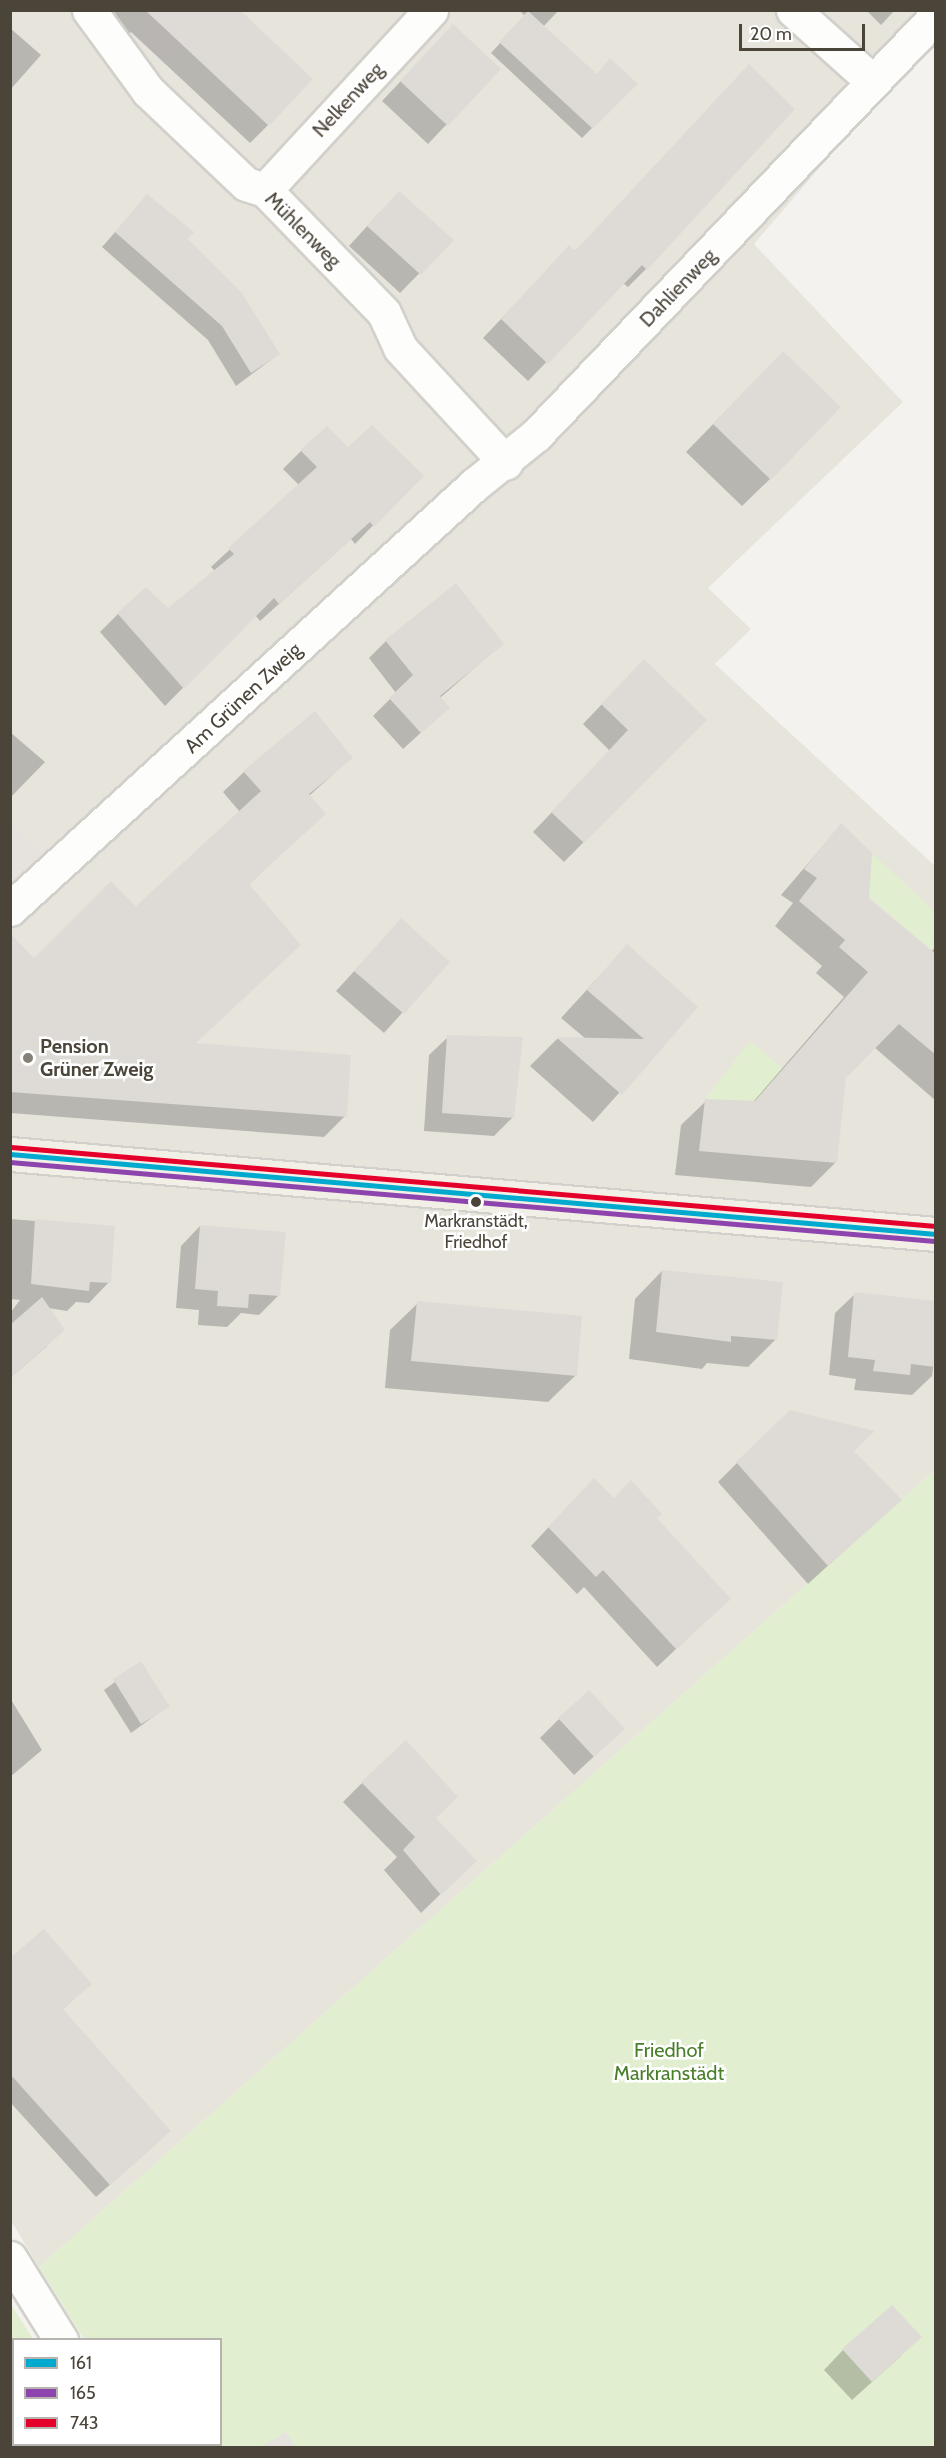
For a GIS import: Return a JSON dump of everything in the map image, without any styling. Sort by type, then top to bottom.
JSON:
[{"type":"main road","points":[[10,1154],[936,1234]]},
{"type":"street","name":"Mühlenweg","points":[[89,10],[148,91],[246,184],[265,190],[384,313],[400,348],[506,462]]},
{"type":"street","name":"Nelkenweg","points":[[265,190],[431,10]]},
{"type":"street","points":[[793,10],[872,81]]},
{"type":"street","name":"Dahlienweg","points":[[474,484],[506,462],[936,16]]},
{"type":"street","name":"Am Grünen Zweig","points":[[10,909],[474,484]]},
{"type":"street","points":[[10,2258],[60,2338]]},
{"type":"shaded area","points":[[10,11],[936,11],[935,33],[754,244],[903,402],[708,588],[751,629],[715,664],[935,866],[935,1470],[39,2267],[10,2219]]},
{"type":"shaded area","points":[[155,11],[190,37],[163,65],[132,34]]},
{"type":"shaded area","points":[[11,822],[56,867],[11,909]]},
{"type":"shaded area","points":[[286,2432],[295,2447],[261,2447]]},
{"type":"green space","points":[[872,853],[935,912],[932,951],[864,892]]},
{"type":"green space","points":[[750,1041],[783,1069],[755,1101],[705,1099]]},
{"type":"green space","name":"Friedhof Markranstädt","points":[[935,1470],[935,2447],[151,2447],[222,2446],[222,2338],[83,2338],[39,2267]]},
{"type":"green space","points":[[10,2303],[32,2338],[12,2338],[12,2446],[99,2447],[11,2447]]},
{"type":"building","points":[[145,10],[240,10],[313,79],[269,126]]},
{"type":"building","points":[[528,11],[597,74],[610,58],[638,84],[593,129],[499,42]]},
{"type":"building","points":[[453,24],[501,69],[448,126],[400,81]]},
{"type":"building","points":[[749,64],[795,109],[647,270],[642,265],[548,364],[501,319],[569,245],[575,251]]},
{"type":"building","points":[[399,191],[454,240],[421,275],[367,226]]},
{"type":"building","points":[[147,194],[194,232],[188,239],[242,293],[280,354],[251,373],[222,326],[115,232]]},
{"type":"building","points":[[783,351],[841,407],[771,480],[713,424]]},
{"type":"building","points":[[372,425],[424,476],[374,527],[370,522],[279,604],[274,598],[184,689],[117,613],[146,587],[168,608],[234,554],[228,548],[317,467],[300,450],[327,426],[348,447]]},
{"type":"building","points":[[456,583],[504,644],[440,696],[450,708],[421,733],[389,698],[413,675],[385,640]]},
{"type":"building","points":[[644,659],[707,720],[584,843],[551,812],[628,730],[601,704]]},
{"type":"building","points":[[315,711],[353,758],[309,794],[326,814],[249,884],[301,945],[196,1043],[351,1055],[347,1117],[10,1092],[10,933],[34,958],[111,881],[136,906],[261,791],[243,771]]},
{"type":"building","points":[[841,823],[872,853],[869,899],[936,954],[936,1055],[899,1024],[846,1078],[837,1163],[699,1151],[705,1099],[755,1101],[868,972],[839,947],[845,940],[799,901],[817,878],[804,869]]},
{"type":"building","points":[[401,918],[450,962],[404,1014],[354,971]]},
{"type":"building","points":[[627,944],[698,1007],[622,1095],[556,1037],[644,1039],[587,990]]},
{"type":"building","points":[[447,1035],[523,1037],[514,1118],[442,1113]]},
{"type":"building","points":[[35,1219],[115,1226],[111,1283],[90,1282],[89,1291],[31,1284]]},
{"type":"building","points":[[200,1225],[286,1232],[280,1296],[249,1294],[248,1308],[217,1306],[218,1291],[195,1289]]},
{"type":"building","points":[[662,1270],[783,1282],[777,1340],[731,1336],[731,1342],[656,1332]]},
{"type":"building","points":[[854,1292],[936,1301],[936,1367],[911,1364],[910,1375],[873,1371],[875,1360],[848,1357]]},
{"type":"building","points":[[42,1297],[65,1330],[10,1378],[10,1325]]},
{"type":"building","points":[[417,1301],[582,1316],[577,1376],[411,1361]]},
{"type":"building","points":[[790,1410],[875,1431],[854,1451],[902,1500],[828,1566],[736,1462]]},
{"type":"building","points":[[594,1478],[614,1498],[631,1480],[662,1514],[657,1518],[731,1599],[676,1649],[603,1570],[596,1577],[548,1527]]},
{"type":"building","points":[[141,1661],[170,1707],[141,1724],[113,1679]]},
{"type":"building","points":[[589,1690],[625,1729],[594,1757],[558,1718]]},
{"type":"building","points":[[406,1740],[458,1797],[436,1818],[477,1861],[441,1895],[403,1850],[415,1837],[361,1782]]},
{"type":"building","points":[[44,1929],[92,1984],[63,2009],[171,2131],[110,2185],[10,2074],[10,1958]]},
{"type":"building","points":[[892,2305],[922,2337],[872,2382],[842,2349]]},
{"type":"transit line","name":"743","points":[[11,1147],[936,1226]]},
{"type":"transit line","name":"161","points":[[10,1154],[936,1234]]},
{"type":"transit line","name":"165","points":[[10,1162],[935,1241]]},
{"type":"place","name":"Pension Grüner Zweig","points":[[28,1058]]},
{"type":"place","name":"Markranstädt, Friedhof","points":[[476,1202]]}]
